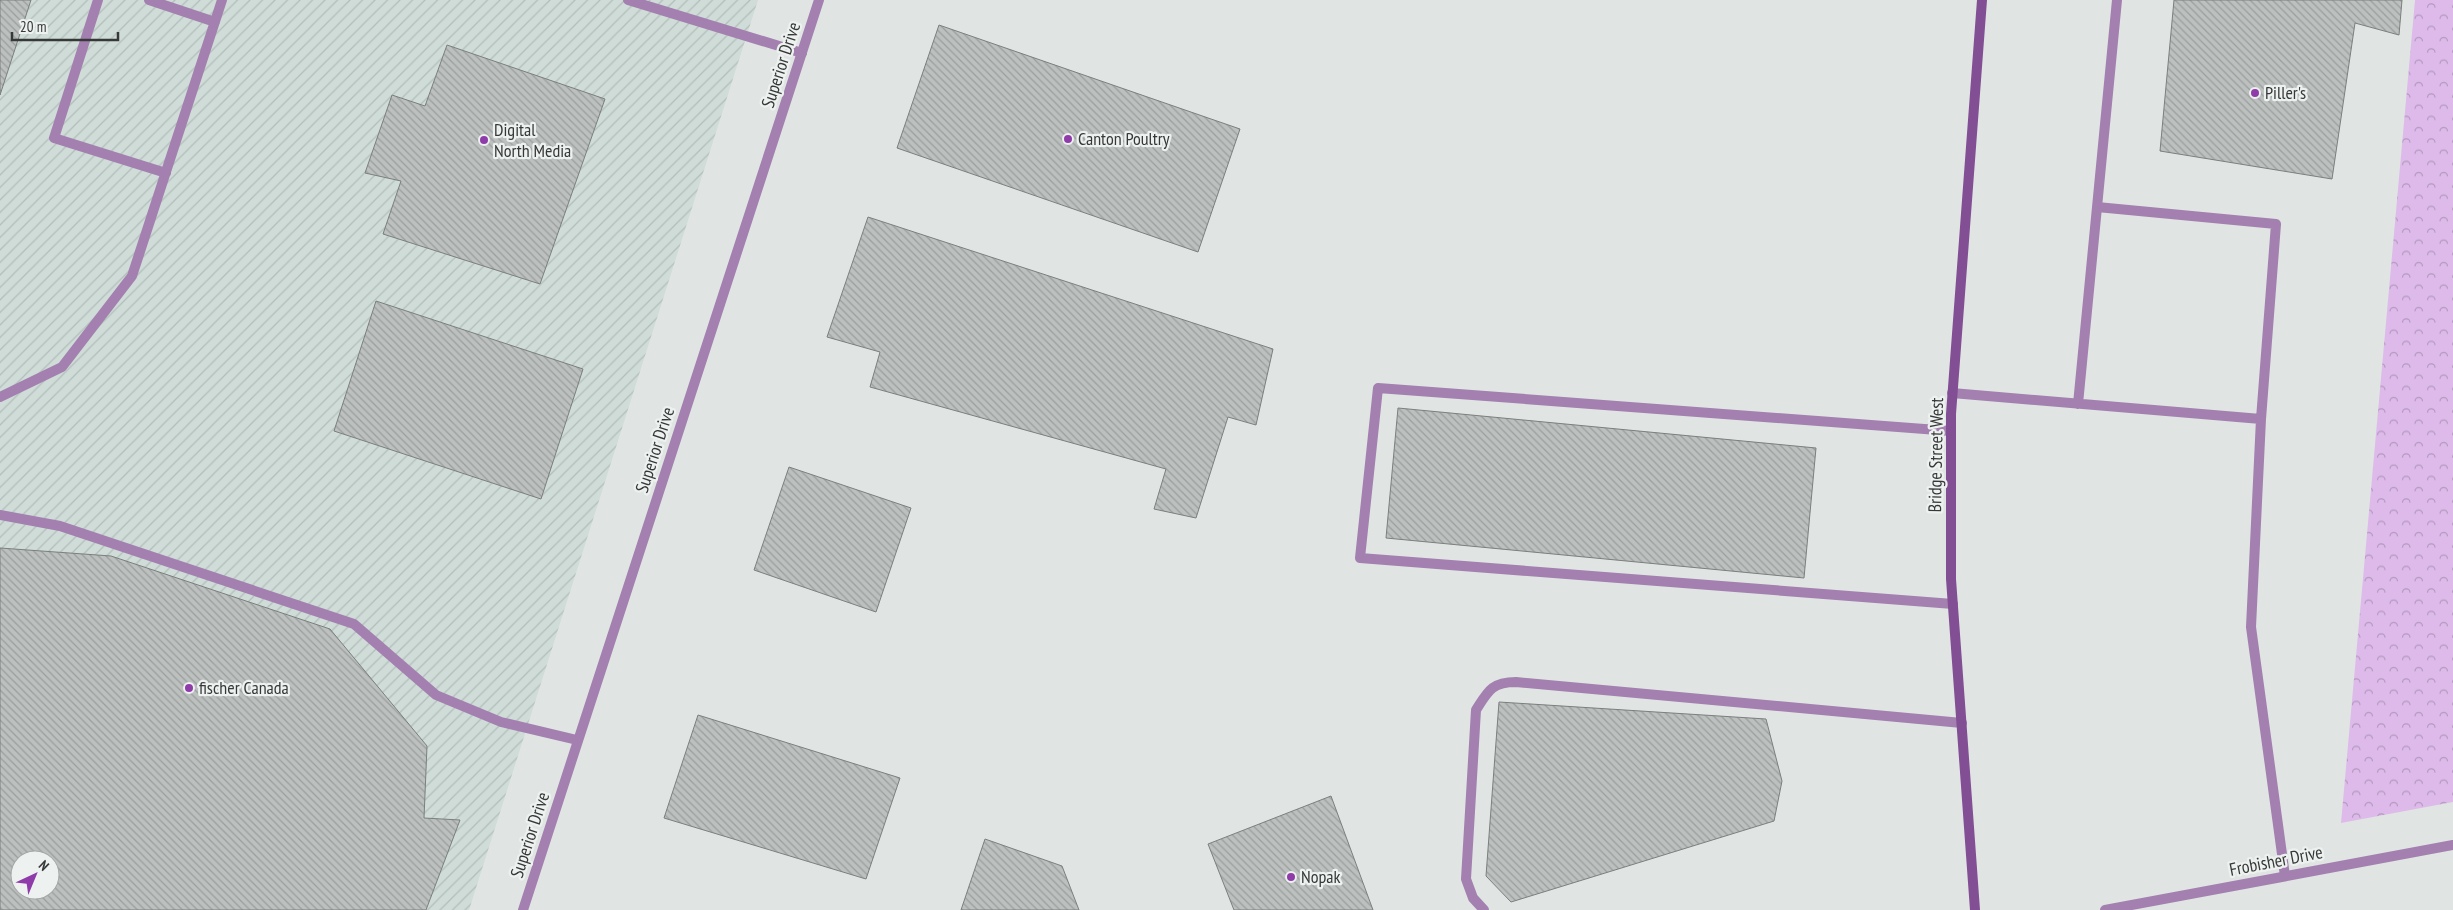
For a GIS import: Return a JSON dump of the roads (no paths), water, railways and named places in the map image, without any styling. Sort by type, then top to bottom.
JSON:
[{"type":"street","points":[[98,0],[54,138],[166,173]]},
{"type":"street","points":[[149,0],[214,22]]},
{"type":"street","points":[[0,397],[62,367],[132,276],[222,0]]},
{"type":"street","points":[[628,0],[802,53]]},
{"type":"street","name":"Superior Drive","points":[[523,910],[819,0]]},
{"type":"street","name":"Bridge Street West","points":[[1976,910],[1951,579],[1951,431],[1952,393],[1982,0]]},
{"type":"street","points":[[2078,404],[2117,0]]},
{"type":"street","points":[[2097,207],[2276,224],[2261,419],[2251,627],[2285,876]]},
{"type":"street","points":[[1951,431],[1378,388],[1360,558],[1953,604]]},
{"type":"street","points":[[1952,393],[2261,419]]},
{"type":"street","points":[[0,515],[60,526],[354,624],[436,695],[501,722],[578,740]]},
{"type":"street","points":[[1484,910],[1474,898],[1466,879],[1476,710],[1489,691],[1501,682],[1962,724]]},
{"type":"street","name":"Frobisher Drive","points":[[2105,910],[2453,845]]},
{"type":"place","name":"Piller's","points":[[2255,93]]},
{"type":"place","name":"Canton Poultry","points":[[1068,139]]},
{"type":"place","name":"Digital North Media","points":[[484,140]]},
{"type":"place","name":"fischer Canada","points":[[189,688]]},
{"type":"place","name":"Nopak","points":[[1291,877]]}]
